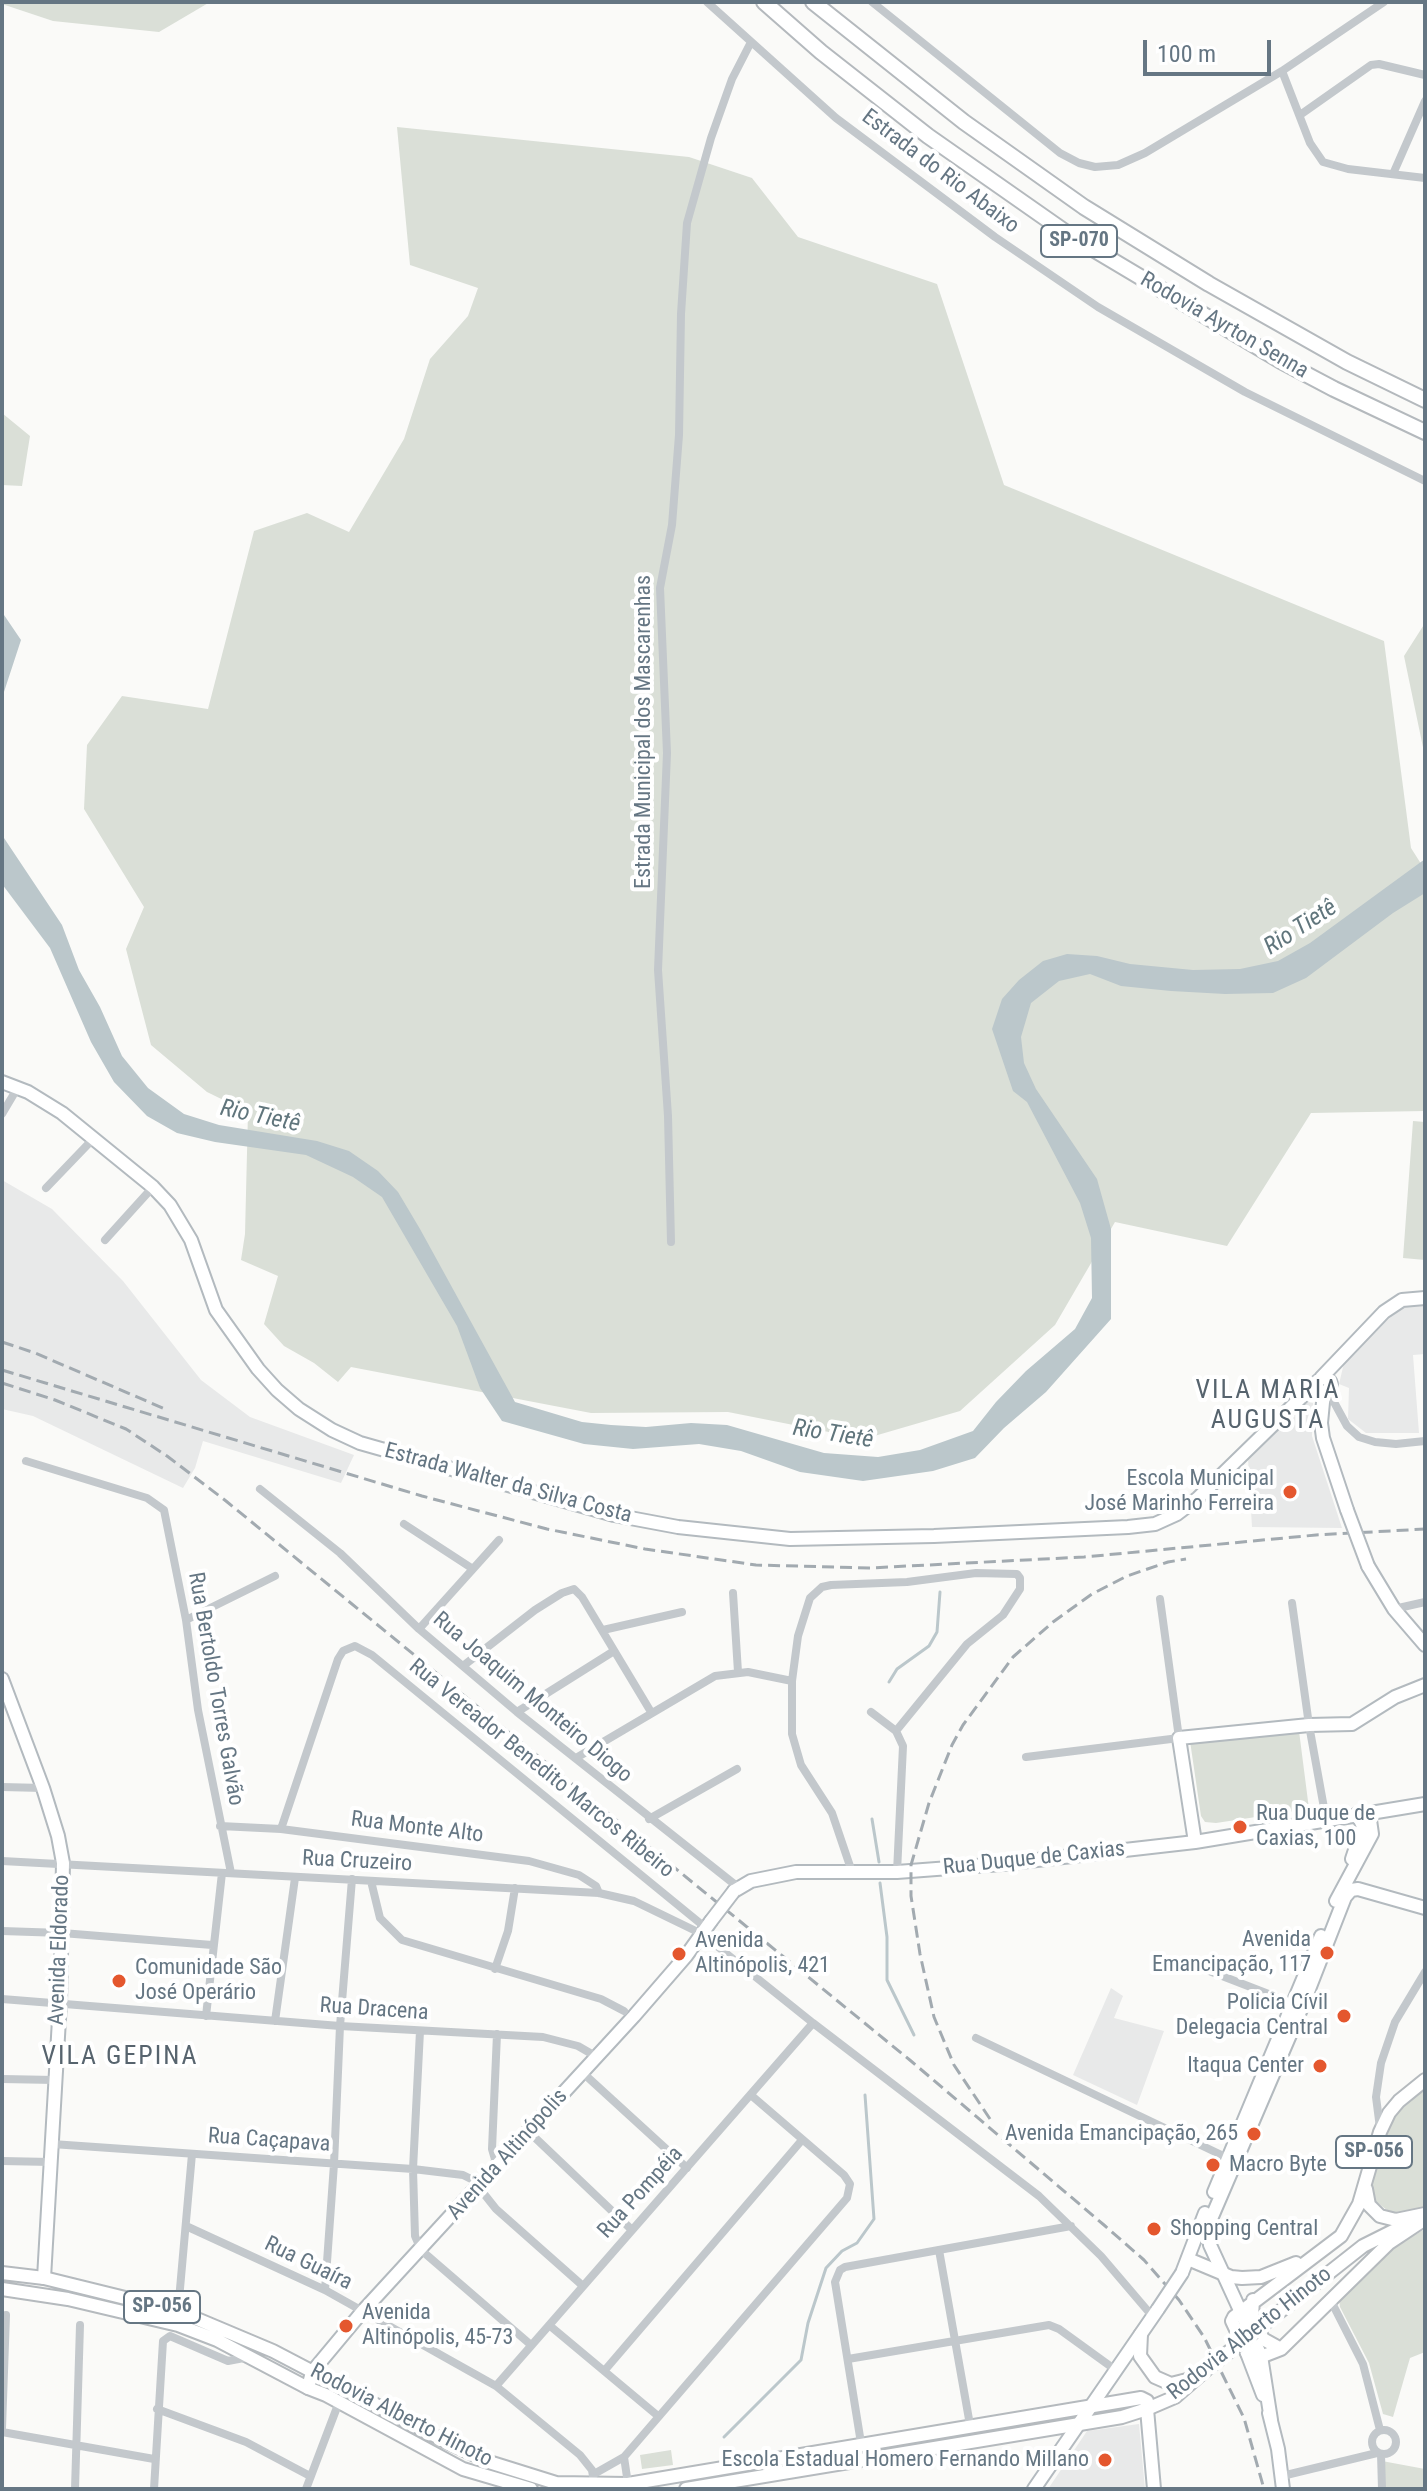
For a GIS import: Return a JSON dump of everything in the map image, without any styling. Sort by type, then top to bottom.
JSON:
[{"type":"highway","name":"Rodovia Ayrton Senna","points":[[764,2],[821,52],[928,136],[1068,234],[1281,361],[1425,432]]},
{"type":"highway","name":"Rodovia Ayrton Senna","points":[[813,2],[964,122],[1084,207],[1209,284],[1347,362],[1425,400]]},
{"type":"main road","name":"Estrada Walter da Silva Costa","points":[[2,1082],[18,1087],[62,1113],[153,1187],[182,1222],[216,1310],[258,1369],[299,1409],[360,1443],[614,1515],[745,1536],[819,1539],[1155,1524],[1177,1514],[1198,1498],[1299,1398],[1324,1386]]},
{"type":"main road","points":[[1425,1298],[1402,1300],[1384,1312],[1340,1358],[1324,1386],[1321,1423],[1323,1438],[1368,1566],[1394,1609],[1425,1645]]},
{"type":"main road","name":"Avenida Eldorado","points":[[2,1679],[8,1711],[43,1788],[63,1863],[60,2002],[44,2278]]},
{"type":"main road","points":[[1195,1842],[1179,1738],[1309,1725],[1352,1724],[1395,1697],[1425,1685]]},
{"type":"main road","name":"Rua Duque de Caxias","points":[[736,1889],[751,1881],[796,1872],[897,1872],[1002,1864],[1195,1842],[1425,1804]]},
{"type":"main road","points":[[1370,1820],[1383,1810]]},
{"type":"main road","points":[[1357,1814],[1370,1820]]},
{"type":"main road","points":[[1298,2005],[1363,1826],[1357,1814]]},
{"type":"main road","points":[[1345,1881],[1372,1834],[1370,1820]]},
{"type":"main road","points":[[1358,1889],[1354,1879],[1365,1848]]},
{"type":"main road","points":[[706,1927],[736,1889]]},
{"type":"main road","points":[[1034,2489],[1182,2273],[1345,1897],[1351,1890],[1358,1889],[1425,1908]]},
{"type":"main road","name":"Avenida Altinópolis","points":[[308,2388],[312,2372],[362,2312],[583,2073],[706,1927]]},
{"type":"main road","name":"Rodovia Alberto Hinoto","points":[[1310,2258],[1341,2236],[1355,2212],[1380,2132],[1399,2101],[1425,2080]]},
{"type":"main road","points":[[1233,2160],[1211,2219],[1208,2238],[1223,2273],[1271,2420]]},
{"type":"main road","points":[[1366,2182],[1369,2205],[1380,2216],[1396,2220],[1425,2216]]},
{"type":"main road","points":[[1247,2353],[1270,2355],[1281,2349],[1389,2243],[1425,2216]]},
{"type":"main road","name":"Rodovia Alberto Hinoto","points":[[686,2489],[742,2484],[1080,2425],[1175,2397],[1202,2372],[1363,2246],[1425,2216]]},
{"type":"main road","points":[[1188,2259],[1231,2277],[1252,2278],[1310,2258]]},
{"type":"main road","points":[[1236,2316],[1310,2258]]},
{"type":"main road","name":"Rodovia Alberto Hinoto","points":[[2,2273],[44,2278],[178,2311],[246,2338],[445,2441],[519,2473],[556,2483],[592,2479],[628,2484],[1092,2406],[1144,2404]]},
{"type":"main road","name":"Rodovia Alberto Hinoto","points":[[2,2289],[68,2299],[178,2325],[250,2357],[463,2469],[531,2489]]},
{"type":"main road","points":[[1253,2300],[1252,2316],[1263,2339],[1281,2349]]},
{"type":"main road","points":[[1236,2316],[1261,2356],[1283,2483]]},
{"type":"main road","points":[[1141,2334],[1140,2356],[1155,2377],[1179,2384],[1202,2372]]},
{"type":"main road","points":[[339,2402],[341,2397],[348,2394],[399,2417]]},
{"type":"main road","points":[[1144,2404],[1154,2489]]},
{"type":"street","name":"Estrada do Rio Abaixo","points":[[707,2],[836,118],[995,237],[1104,311],[1245,392],[1425,481]]},
{"type":"street","points":[[872,2],[1060,153],[1095,167],[1118,165],[1145,153],[1282,71],[1384,2]]},
{"type":"street","name":"Estrada Municipal dos Mascarenhas","points":[[671,1242],[668,1116],[658,970],[667,753],[660,588],[672,525],[679,435],[681,314],[687,223],[711,138],[732,79],[751,42]]},
{"type":"street","points":[[1300,115],[1371,65],[1379,64],[1425,75]]},
{"type":"street","points":[[1282,71],[1310,143],[1323,162],[1348,169],[1425,178]]},
{"type":"street","points":[[1393,174],[1425,101]]},
{"type":"street","points":[[2,1114],[18,1087]]},
{"type":"street","points":[[46,1188],[94,1138]]},
{"type":"street","points":[[105,1240],[153,1187]]},
{"type":"street","points":[[1324,1386],[1347,1426],[1359,1437],[1396,1444],[1425,1441]]},
{"type":"street","name":"Rua Bertoldo Torres Galvão","points":[[26,1461],[147,1498],[164,1510],[186,1620],[226,1873]]},
{"type":"street","name":"Rua Joaquim Monteiro Diogo","points":[[260,1489],[340,1553],[419,1629],[517,1712],[736,1889]]},
{"type":"street","points":[[404,1524],[473,1569]]},
{"type":"street","points":[[419,1629],[499,1540]]},
{"type":"street","points":[[852,1872],[832,1813],[795,1752],[790,1719],[800,1627],[814,1591],[831,1585],[907,1582],[996,1572],[1012,1572],[1020,1578],[1020,1589],[1003,1615],[967,1644],[896,1731]]},
{"type":"street","points":[[186,1620],[275,1576]]},
{"type":"street","points":[[463,1666],[570,1589],[578,1591],[651,1712]]},
{"type":"street","points":[[733,1593],[738,1672]]},
{"type":"street","points":[[1026,1757],[1179,1738],[1160,1599]]},
{"type":"street","points":[[1394,1609],[1425,1602]]},
{"type":"street","points":[[1292,1603],[1326,1819]]},
{"type":"street","points":[[603,1630],[682,1612]]},
{"type":"street","name":"Rua Vereador Benedito Marcos Ribeiro","points":[[281,1829],[338,1659],[343,1651],[360,1648],[706,1927],[813,2023],[1012,2175],[1071,2226],[1156,2313]]},
{"type":"street","points":[[517,1712],[614,1651]]},
{"type":"street","points":[[576,1758],[715,1676],[738,1672],[792,1681]]},
{"type":"street","points":[[871,1712],[896,1731],[903,1746],[897,1872]]},
{"type":"street","points":[[649,1819],[737,1769]]},
{"type":"street","points":[[2,1787],[43,1788]]},
{"type":"street","name":"Rua Monte Alto","points":[[220,1826],[281,1829],[529,1861],[579,1875],[596,1886],[599,1893]]},
{"type":"street","name":"Rua Cruzeiro","points":[[2,1861],[599,1893],[634,1901],[706,1927]]},
{"type":"street","points":[[206,2016],[212,1945],[226,1873]]},
{"type":"street","points":[[275,2021],[295,1878]]},
{"type":"street","points":[[325,2290],[352,1879]]},
{"type":"street","points":[[371,1881],[380,1918],[402,1940],[601,1999],[624,2011]]},
{"type":"street","points":[[495,1969],[508,1931],[515,1888]]},
{"type":"street","points":[[2,1931],[212,1945]]},
{"type":"street","points":[[1204,1969],[1298,2005]]},
{"type":"street","points":[[1380,2132],[1376,2097],[1381,2063],[1395,2022],[1425,1972]]},
{"type":"street","name":"Rua Dracena","points":[[2,1999],[561,2040],[597,2057]]},
{"type":"street","name":"Rua Pompéia","points":[[496,2386],[813,2023]]},
{"type":"street","points":[[420,2031],[413,2169],[414,2226],[421,2250],[531,2345]]},
{"type":"street","points":[[497,2034],[492,2149],[497,2166]]},
{"type":"street","points":[[976,2038],[1233,2160]]},
{"type":"street","points":[[583,2073],[687,2168]]},
{"type":"street","points":[[2,2079],[55,2080]]},
{"type":"street","points":[[592,2479],[624,2457],[847,2198],[850,2184],[844,2175],[752,2096]]},
{"type":"street","points":[[528,2131],[632,2230]]},
{"type":"street","points":[[605,2370],[802,2140]]},
{"type":"street","name":"Rua Caçapava","points":[[52,2144],[413,2169],[463,2175],[479,2187]]},
{"type":"street","points":[[178,2311],[192,2154]]},
{"type":"street","points":[[2,2161],[51,2162]]},
{"type":"street","points":[[479,2187],[496,2209],[583,2286]]},
{"type":"street","name":"Rua Guaíra","points":[[186,2226],[325,2290],[496,2386],[580,2455],[592,2479]]},
{"type":"street","points":[[861,2443],[835,2282],[840,2270],[1071,2226]]},
{"type":"street","points":[[939,2250],[970,2425]]},
{"type":"street","points":[[1330,2299],[1363,2364],[1380,2430]]},
{"type":"street","points":[[6,2315],[2,2430],[154,2459]]},
{"type":"street","points":[[75,2489],[80,2325]]},
{"type":"street","points":[[549,2325],[658,2416]]},
{"type":"street","points":[[848,2359],[1049,2325],[1117,2371]]},
{"type":"street","points":[[154,2489],[161,2346],[165,2337],[179,2339],[228,2361],[250,2357]]},
{"type":"street","points":[[306,2489],[339,2402]]},
{"type":"street","points":[[157,2409],[246,2442],[310,2476]]},
{"type":"street","points":[[1283,2483],[1379,2453],[1393,2451],[1396,2439],[1391,2432],[1380,2430],[1373,2435],[1371,2442],[1379,2453],[1382,2489]]},
{"type":"street","points":[[624,2457],[628,2484]]},
{"type":"shaded area","points":[[2,2],[210,2],[159,32],[53,21]]},
{"type":"shaded area","points":[[397,127],[689,157],[752,178],[798,237],[937,284],[1004,485],[1384,641],[1411,848],[1425,870],[1425,1111],[1311,1113],[1227,1246],[1115,1222],[1055,1325],[960,1411],[864,1439],[728,1412],[591,1413],[351,1367],[338,1382],[314,1363],[284,1346],[264,1324],[278,1276],[241,1260],[245,1234],[248,1112],[207,1092],[151,1045],[126,949],[144,907],[84,809],[87,745],[122,696],[208,709],[254,531],[307,513],[349,532],[404,439],[430,359],[468,316],[478,288],[410,265]]},
{"type":"shaded area","points":[[2,413],[30,436],[22,486],[2,485]]},
{"type":"shaded area","points":[[2,612],[21,640],[2,698]]},
{"type":"shaded area","points":[[1425,623],[1425,757],[1404,656]]},
{"type":"shaded area","points":[[2,835],[62,925],[79,970],[122,1056],[148,1088],[184,1114],[219,1125],[317,1141],[349,1151],[378,1171],[398,1192],[420,1229],[515,1402],[582,1422],[646,1427],[691,1423],[727,1425],[824,1453],[878,1457],[920,1450],[973,1431],[1026,1371],[1075,1329],[1092,1298],[1091,1238],[1080,1203],[1027,1102],[1013,1091],[992,1029],[1002,999],[1019,980],[1043,961],[1067,954],[1193,970],[1240,969],[1278,961],[1310,943],[1425,859],[1425,893],[1306,978],[1273,993],[1225,994],[1121,986],[1090,974],[1059,981],[1031,1003],[1021,1037],[1024,1063],[1036,1089],[1097,1179],[1111,1229],[1111,1319],[1046,1392],[975,1458],[933,1471],[863,1481],[800,1472],[741,1451],[699,1444],[633,1449],[584,1444],[502,1421],[480,1388],[457,1326],[382,1197],[353,1177],[306,1155],[215,1142],[177,1133],[147,1116],[114,1082],[91,1042],[50,948],[2,884]]},
{"type":"shaded area","points":[[1413,1121],[1425,1122],[1425,1260],[1403,1258]]},
{"type":"shaded area","points":[[2,1180],[52,1209],[123,1281],[201,1380],[250,1417],[354,1455],[341,1483],[203,1441],[195,1468],[183,1488],[33,1416],[2,1409]]},
{"type":"shaded area","points":[[1423,1304],[1425,1354],[1413,1355],[1419,1433],[1366,1433],[1348,1419],[1349,1388],[1339,1384],[1344,1363],[1377,1328],[1404,1307]]},
{"type":"shaded area","name":"Escola Municipal José Marinho Ferreira","points":[[1303,1401],[1313,1403],[1312,1436],[1342,1528],[1252,1527],[1248,1458]]},
{"type":"shaded area","points":[[1299,1731],[1309,1809],[1205,1822],[1201,1816],[1190,1741]]},
{"type":"shaded area","points":[[1111,1988],[1123,1996],[1114,2018],[1164,2031],[1137,2105],[1073,2075]]},
{"type":"shaded area","points":[[1425,2089],[1425,2207],[1392,2214],[1374,2200],[1370,2184],[1389,2119],[1410,2097]]},
{"type":"shaded area","points":[[1425,2229],[1425,2352],[1410,2358],[1393,2417],[1383,2414],[1369,2363],[1340,2307],[1339,2299],[1392,2248]]},
{"type":"shaded area","name":"Escola Estadual Homero Fernando Millano","points":[[1139,2424],[1145,2489],[1048,2489],[1087,2431]]},
{"type":"shaded area","points":[[671,2450],[673,2465],[642,2469],[640,2455]]},
{"type":"shaded area","points":[[1382,2461],[1425,2469],[1425,2489],[1385,2489]]},
{"type":"waterway","points":[[889,1682],[897,1669],[929,1646],[937,1632],[940,1592]]},
{"type":"waterway","points":[[872,1819],[879,1862]]},
{"type":"waterway","points":[[880,1883],[887,1937],[887,1980],[914,2035]]},
{"type":"waterway","points":[[724,2437],[801,2360],[808,2323],[826,2268],[842,2251],[857,2243],[874,2219],[865,2095]]},
{"type":"railway","points":[[2,1342],[165,1409]]},
{"type":"railway","points":[[2,1370],[422,1496],[547,1529],[645,1549],[756,1565],[869,1568],[1084,1557],[1316,1535],[1425,1529]]},
{"type":"railway","points":[[2,1383],[55,1400],[126,1429],[226,1501],[911,2061],[1144,2260],[1179,2300],[1204,2337],[1244,2418],[1264,2489]]},
{"type":"railway","points":[[990,2119],[954,2065],[934,2017],[920,1954],[911,1896],[911,1865],[929,1803],[963,1725],[1013,1657],[1053,1622],[1092,1594],[1127,1576],[1186,1559]]},
{"type":"place","name":"Escola Municipal José Marinho Ferreira","points":[[1290,1492]]},
{"type":"place","name":"Rua Duque de Caxias, 100","points":[[1240,1827]]},
{"type":"place","name":"Avenida Emancipação, 117","points":[[1327,1953]]},
{"type":"place","name":"Avenida Altinópolis, 421","points":[[679,1954]]},
{"type":"place","name":"Comunidade São José Operário","points":[[119,1981]]},
{"type":"place","name":"Policia Cívil Delegacia Central","points":[[1344,2016]]},
{"type":"place","name":"Itaqua Center","points":[[1320,2066]]},
{"type":"place","name":"Avenida Emancipação, 265","points":[[1254,2134]]},
{"type":"place","name":"Macro Byte","points":[[1213,2165]]},
{"type":"place","name":"Shopping Central","points":[[1154,2229]]},
{"type":"place","name":"Avenida Altinópolis, 45-73","points":[[346,2326]]},
{"type":"place","name":"Escola Estadual Homero Fernando Millano","points":[[1105,2460]]},
{"type":"district","name":"VILA MARIA AUGUSTA","points":[[1268,1406]]},
{"type":"district","name":"VILA GEPINA","points":[[120,2057]]},
{"type":"water label","name":"Rio Tietê","points":[[1301,928]]},
{"type":"water label","name":"Rio Tietê","points":[[260,1117]]},
{"type":"water label","name":"Rio Tietê","points":[[833,1435]]}]
